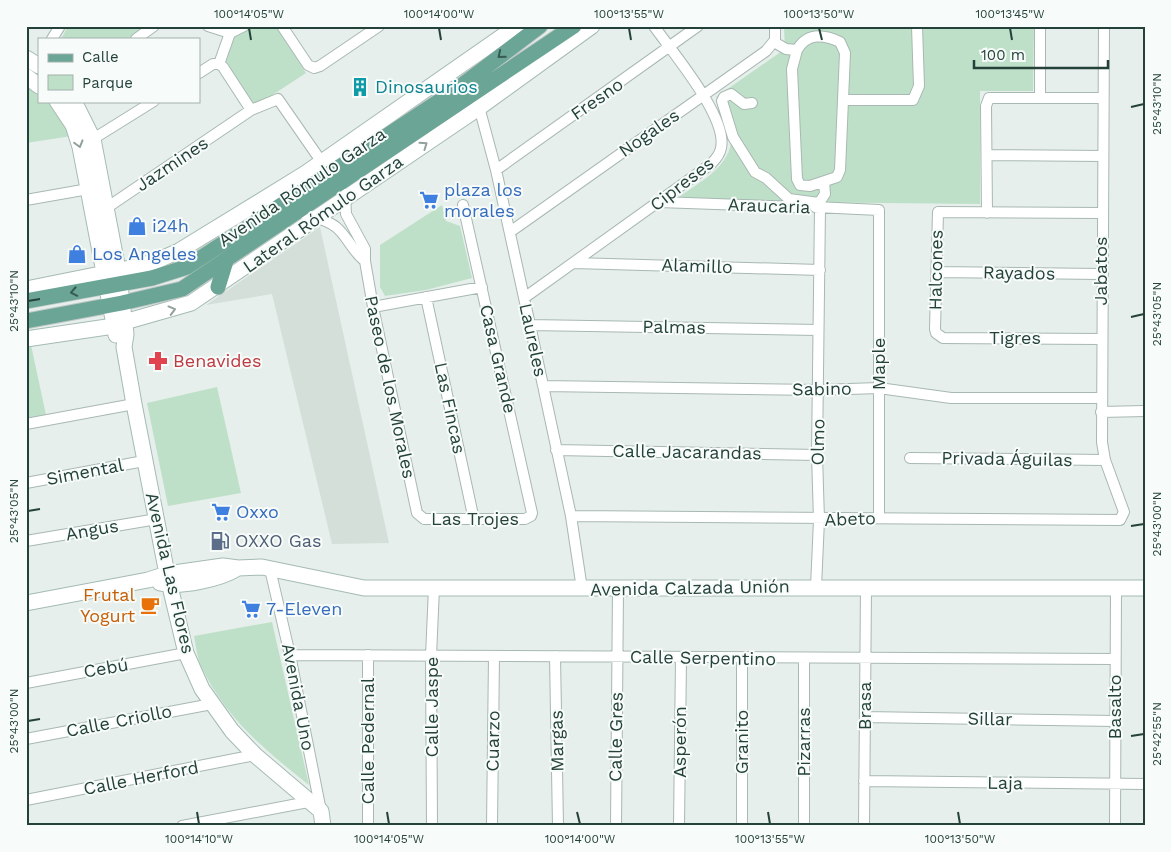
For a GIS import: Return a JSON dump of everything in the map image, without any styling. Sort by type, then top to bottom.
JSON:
[{"type":"main road","name":"Avenida Rómulo Garza","points":[[26,321],[114,288],[187,267],[452,92],[540,26]]},
{"type":"main road","name":"Avenida Rómulo Garza","points":[[26,301],[114,288],[182,289],[347,178],[477,101],[574,26]]},
{"type":"main road","points":[[306,173],[324,176]]},
{"type":"main road","points":[[288,200],[293,181]]},
{"type":"main road","points":[[218,287],[226,261]]},
{"type":"street","points":[[53,38],[60,26]]},
{"type":"street","points":[[137,38],[154,26]]},
{"type":"street","points":[[208,26],[230,33]]},
{"type":"street","points":[[219,64],[230,33],[244,26]]},
{"type":"street","points":[[282,26],[308,65],[314,68],[320,66],[379,26]]},
{"type":"street","points":[[26,289],[114,288],[154,262],[179,251],[306,173],[517,26]]},
{"type":"street","name":"Lateral Rómulo Garza","points":[[26,339],[119,324],[191,303],[218,287],[344,200],[477,101],[592,26]]},
{"type":"street","name":"Cipreses","points":[[524,298],[711,164],[721,149],[718,124],[703,94],[654,26]]},
{"type":"street","name":"Fresno","points":[[496,170],[698,26]]},
{"type":"street","points":[[775,26],[774,42],[786,49],[797,50]]},
{"type":"street","points":[[844,100],[913,100],[919,86],[917,26]]},
{"type":"street","points":[[1040,26],[1040,97]]},
{"type":"street","name":"Jabatos","points":[[1104,26],[1101,412],[1104,460],[1124,512]]},
{"type":"street","points":[[810,37],[840,42],[845,53],[844,100],[840,170],[837,178],[803,186],[800,185],[797,179],[792,69],[797,50],[803,41],[810,37]]},
{"type":"street","name":"Nogales","points":[[510,232],[766,50],[774,42]]},
{"type":"street","points":[[35,62],[26,77],[38,85]]},
{"type":"street","points":[[200,72],[213,64],[219,64],[223,67],[251,110]]},
{"type":"street","points":[[752,103],[744,104],[731,94],[724,97],[722,101],[733,137],[755,172],[766,178],[789,199],[820,205]]},
{"type":"street","points":[[1102,214],[987,213],[988,155],[986,106],[988,98],[992,96],[1103,98]]},
{"type":"street","name":"Jazmines","points":[[99,213],[251,110],[278,99],[321,161]]},
{"type":"street","name":"Laureles","points":[[477,101],[496,170],[510,232],[571,516],[582,589]]},
{"type":"street","name":"Avenida Las Flores","points":[[57,102],[73,125],[95,188]]},
{"type":"street","name":"Avenida Las Flores","points":[[74,102],[93,139],[95,188],[119,324],[116,336],[124,346],[144,461],[168,579],[186,653],[202,689],[223,721],[255,756],[308,802],[322,818]]},
{"type":"street","points":[[93,139],[152,102]]},
{"type":"street","points":[[988,155],[1103,156]]},
{"type":"street","name":"Paseo de los Morales","points":[[347,178],[344,200],[350,222],[364,247],[372,307],[417,513]]},
{"type":"street","name":"Olmo","points":[[816,586],[819,520],[817,455],[820,205],[824,194],[824,182]]},
{"type":"street","points":[[26,200],[95,188]]},
{"type":"street","name":"Araucaria","points":[[659,202],[820,205],[878,210]]},
{"type":"street","name":"Casa Grande","points":[[463,205],[532,513]]},
{"type":"street","name":"Maple","points":[[878,210],[879,518]]},
{"type":"street","points":[[299,212],[324,220],[338,228],[354,252],[365,260]]},
{"type":"street","name":"Halcones","points":[[935,329],[938,272],[938,212],[987,213]]},
{"type":"street","name":"Alamillo","points":[[574,263],[820,270]]},
{"type":"street","name":"Rayados","points":[[938,272],[1101,274]]},
{"type":"street","points":[[372,307],[482,287]]},
{"type":"street","name":"Las Fincas","points":[[426,297],[474,520]]},
{"type":"street","name":"Palmas","points":[[530,325],[818,330]]},
{"type":"street","name":"Tigres","points":[[935,329],[936,333],[943,338],[1101,339]]},
{"type":"street","name":"Sabino","points":[[543,386],[819,390],[879,388],[951,398],[1101,398]]},
{"type":"street","points":[[26,424],[134,404]]},
{"type":"street","points":[[1101,412],[1145,411]]},
{"type":"street","name":"Calle Jacarandas","points":[[556,450],[817,455]]},
{"type":"street","name":"Privada Águilas","points":[[910,458],[1104,460]]},
{"type":"street","name":"Simental","points":[[26,483],[144,461]]},
{"type":"street","name":"Abeto","points":[[571,516],[1115,522],[1124,517],[1124,512]]},
{"type":"street","name":"Las Trojes","points":[[417,513],[424,519],[474,520],[525,519],[531,516],[532,513]]},
{"type":"street","name":"Angus","points":[[26,542],[157,519]]},
{"type":"street","name":"Avenida Calzada Unión","points":[[26,603],[148,580],[168,579],[219,566],[238,568],[254,566],[358,587],[582,589],[816,586],[1145,588]]},
{"type":"street","name":"Avenida Uno","points":[[270,569],[290,655],[322,818]]},
{"type":"street","name":"Brasa","points":[[864,826],[866,587]]},
{"type":"street","name":"Calle Jaspe","points":[[432,826],[431,656],[434,588]]},
{"type":"street","name":"Basalto","points":[[1116,588],[1114,784],[1116,826]]},
{"type":"street","name":"Calle Gres","points":[[616,826],[618,589]]},
{"type":"street","name":"Cebú","points":[[26,683],[186,653]]},
{"type":"street","name":"Calle Serpentino","points":[[290,655],[804,659],[865,657],[1115,659]]},
{"type":"street","name":"Calle Pedernal","points":[[368,655],[368,826]]},
{"type":"street","name":"Cuarzo","points":[[492,826],[494,656]]},
{"type":"street","name":"Margas","points":[[555,656],[558,826]]},
{"type":"street","name":"Asperón","points":[[680,826],[681,658]]},
{"type":"street","name":"Granito","points":[[742,658],[742,826]]},
{"type":"street","name":"Pizarras","points":[[804,659],[804,826]]},
{"type":"street","name":"Calle Criollo","points":[[26,739],[212,704]]},
{"type":"street","name":"Sillar","points":[[865,717],[1115,721]]},
{"type":"street","name":"Calle Herford","points":[[26,800],[255,756]]},
{"type":"street","name":"Laja","points":[[864,781],[1145,784]]},
{"type":"street","points":[[182,826],[308,802]]},
{"type":"shaded area","points":[[320,227],[389,543],[332,544],[272,294],[206,305]]},
{"type":"green space","points":[[68,26],[149,26],[129,38],[62,38]]},
{"type":"green space","points":[[247,26],[276,26],[306,73],[254,107],[223,58],[228,41]]},
{"type":"green space","points":[[790,26],[1034,26],[1033,91],[980,91],[980,204],[682,201],[676,199],[715,171],[728,153],[731,142],[731,130],[727,117],[716,97],[785,49],[784,28]]},
{"type":"green space","points":[[29,86],[38,91],[38,102],[51,102],[72,136],[26,143],[26,89]]},
{"type":"green space","points":[[442,205],[446,221],[460,226],[472,278],[426,290],[385,296],[380,287],[380,245]]},
{"type":"green space","points":[[31,345],[46,415],[26,418],[26,346]]},
{"type":"green space","points":[[217,387],[241,493],[168,506],[147,403]]},
{"type":"green space","points":[[272,622],[309,785],[262,746],[235,718],[211,685],[201,666],[198,655],[194,636]]},
{"type":"place","name":"Dinosaurios","points":[[360,87]]},
{"type":"place","name":"plaza los morales","points":[[429,200]]},
{"type":"place","name":"i24h","points":[[137,226]]},
{"type":"place","name":"Los Angeles","points":[[77,254]]},
{"type":"place","name":"Benavides","points":[[158,361]]},
{"type":"place","name":"Oxxo","points":[[221,512]]},
{"type":"place","name":"OXXO Gas","points":[[220,541]]},
{"type":"place","name":"Frutal Yogurt","points":[[150,605]]},
{"type":"place","name":"7-Eleven","points":[[251,609]]}]
